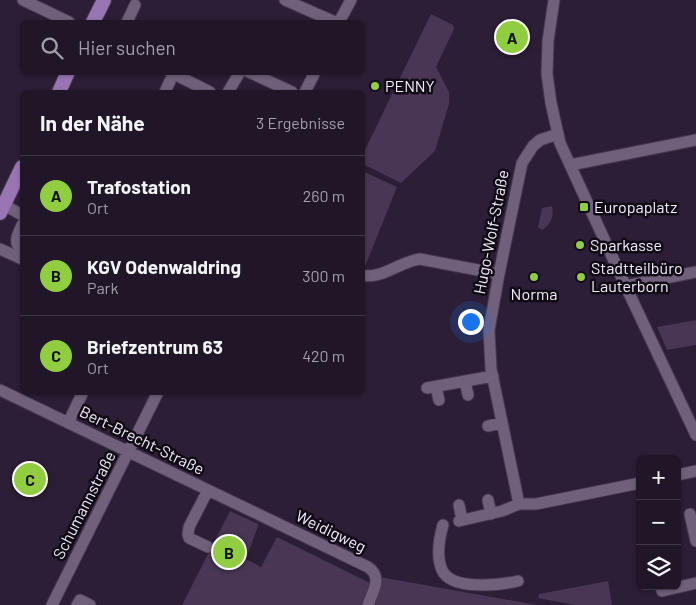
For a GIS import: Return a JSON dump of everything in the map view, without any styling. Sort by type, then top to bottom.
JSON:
[{"type":"main road","points":[[94,20],[104,0]]},
{"type":"main road","points":[[60,90],[67,75]]},
{"type":"main road","points":[[2,209],[20,177]]},
{"type":"street","points":[[24,0],[64,20]]},
{"type":"street","points":[[285,0],[333,20]]},
{"type":"street","points":[[300,0],[335,20]]},
{"type":"street","points":[[339,20],[351,0]]},
{"type":"street","points":[[554,0],[548,41],[547,74],[558,134],[570,165],[626,286],[692,416],[696,435]]},
{"type":"street","points":[[128,20],[135,5]]},
{"type":"street","points":[[166,90],[172,75]]},
{"type":"street","points":[[177,75],[206,90]]},
{"type":"street","points":[[229,90],[238,75]]},
{"type":"street","points":[[255,75],[288,90]]},
{"type":"street","points":[[306,90],[314,75]]},
{"type":"street","name":"Hugo-Wolf-Straße","points":[[518,504],[492,376],[489,330],[498,274],[523,159],[536,143],[558,134]]},
{"type":"street","points":[[570,165],[696,140]]},
{"type":"street","points":[[2,209],[20,214]]},
{"type":"street","points":[[20,231],[16,241],[20,247]]},
{"type":"street","points":[[0,249],[20,258]]},
{"type":"street","points":[[365,274],[376,275],[410,261],[420,259],[498,274]]},
{"type":"street","points":[[626,286],[696,272]]},
{"type":"street","points":[[439,400],[432,388],[492,376]]},
{"type":"street","points":[[465,381],[468,395]]},
{"type":"street","name":"Bert-Brecht-Straße","points":[[0,390],[270,519]]},
{"type":"street","points":[[68,423],[82,395]]},
{"type":"street","name":"Schumannstraße","points":[[52,605],[157,395]]},
{"type":"street","points":[[488,426],[502,423]]},
{"type":"street","points":[[681,474],[696,471]]},
{"type":"street","points":[[459,505],[460,521],[512,508],[518,504],[536,504],[636,484]]},
{"type":"street","points":[[208,490],[188,530],[189,538],[208,548]]},
{"type":"street","points":[[488,500],[491,514]]},
{"type":"street","points":[[690,514],[696,541]]},
{"type":"street","name":"Weidigweg","points":[[270,519],[364,564],[376,574],[368,605]]},
{"type":"street","points":[[443,525],[439,539],[440,555],[442,570],[449,579],[487,585],[518,581]]},
{"type":"street","points":[[681,586],[696,583]]},
{"type":"street","points":[[77,605],[80,600],[90,605]]},
{"type":"shaded area","points":[[431,14],[453,25],[454,29],[436,67],[449,92],[449,104],[435,151],[401,183],[365,165],[365,150]]},
{"type":"shaded area","points":[[365,172],[397,187],[365,267]]},
{"type":"shaded area","points":[[552,206],[551,220],[548,226],[542,230],[538,227],[542,208]]},
{"type":"shaded area","points":[[696,320],[696,345],[667,350],[657,327]]},
{"type":"shaded area","points":[[230,511],[258,524],[246,559],[261,567],[277,537],[376,586],[380,577],[537,605],[182,605]]},
{"type":"shaded area","points":[[608,581],[612,605],[575,605],[538,598],[539,594]]},
{"type":"place","name":"Trafostation","points":[[512,37]]},
{"type":"place","name":"PENNY","points":[[375,86]]},
{"type":"place","name":"Europaplatz","points":[[584,207]]},
{"type":"place","name":"Sparkasse","points":[[580,245]]},
{"type":"place","name":"Norma","points":[[534,277]]},
{"type":"place","name":"Stadtteilbüro Lauterborn","points":[[581,277]]},
{"type":"place","name":"Briefzentrum 63","points":[[30,479]]},
{"type":"place","name":"KGV Odenwaldring","points":[[229,552]]}]
